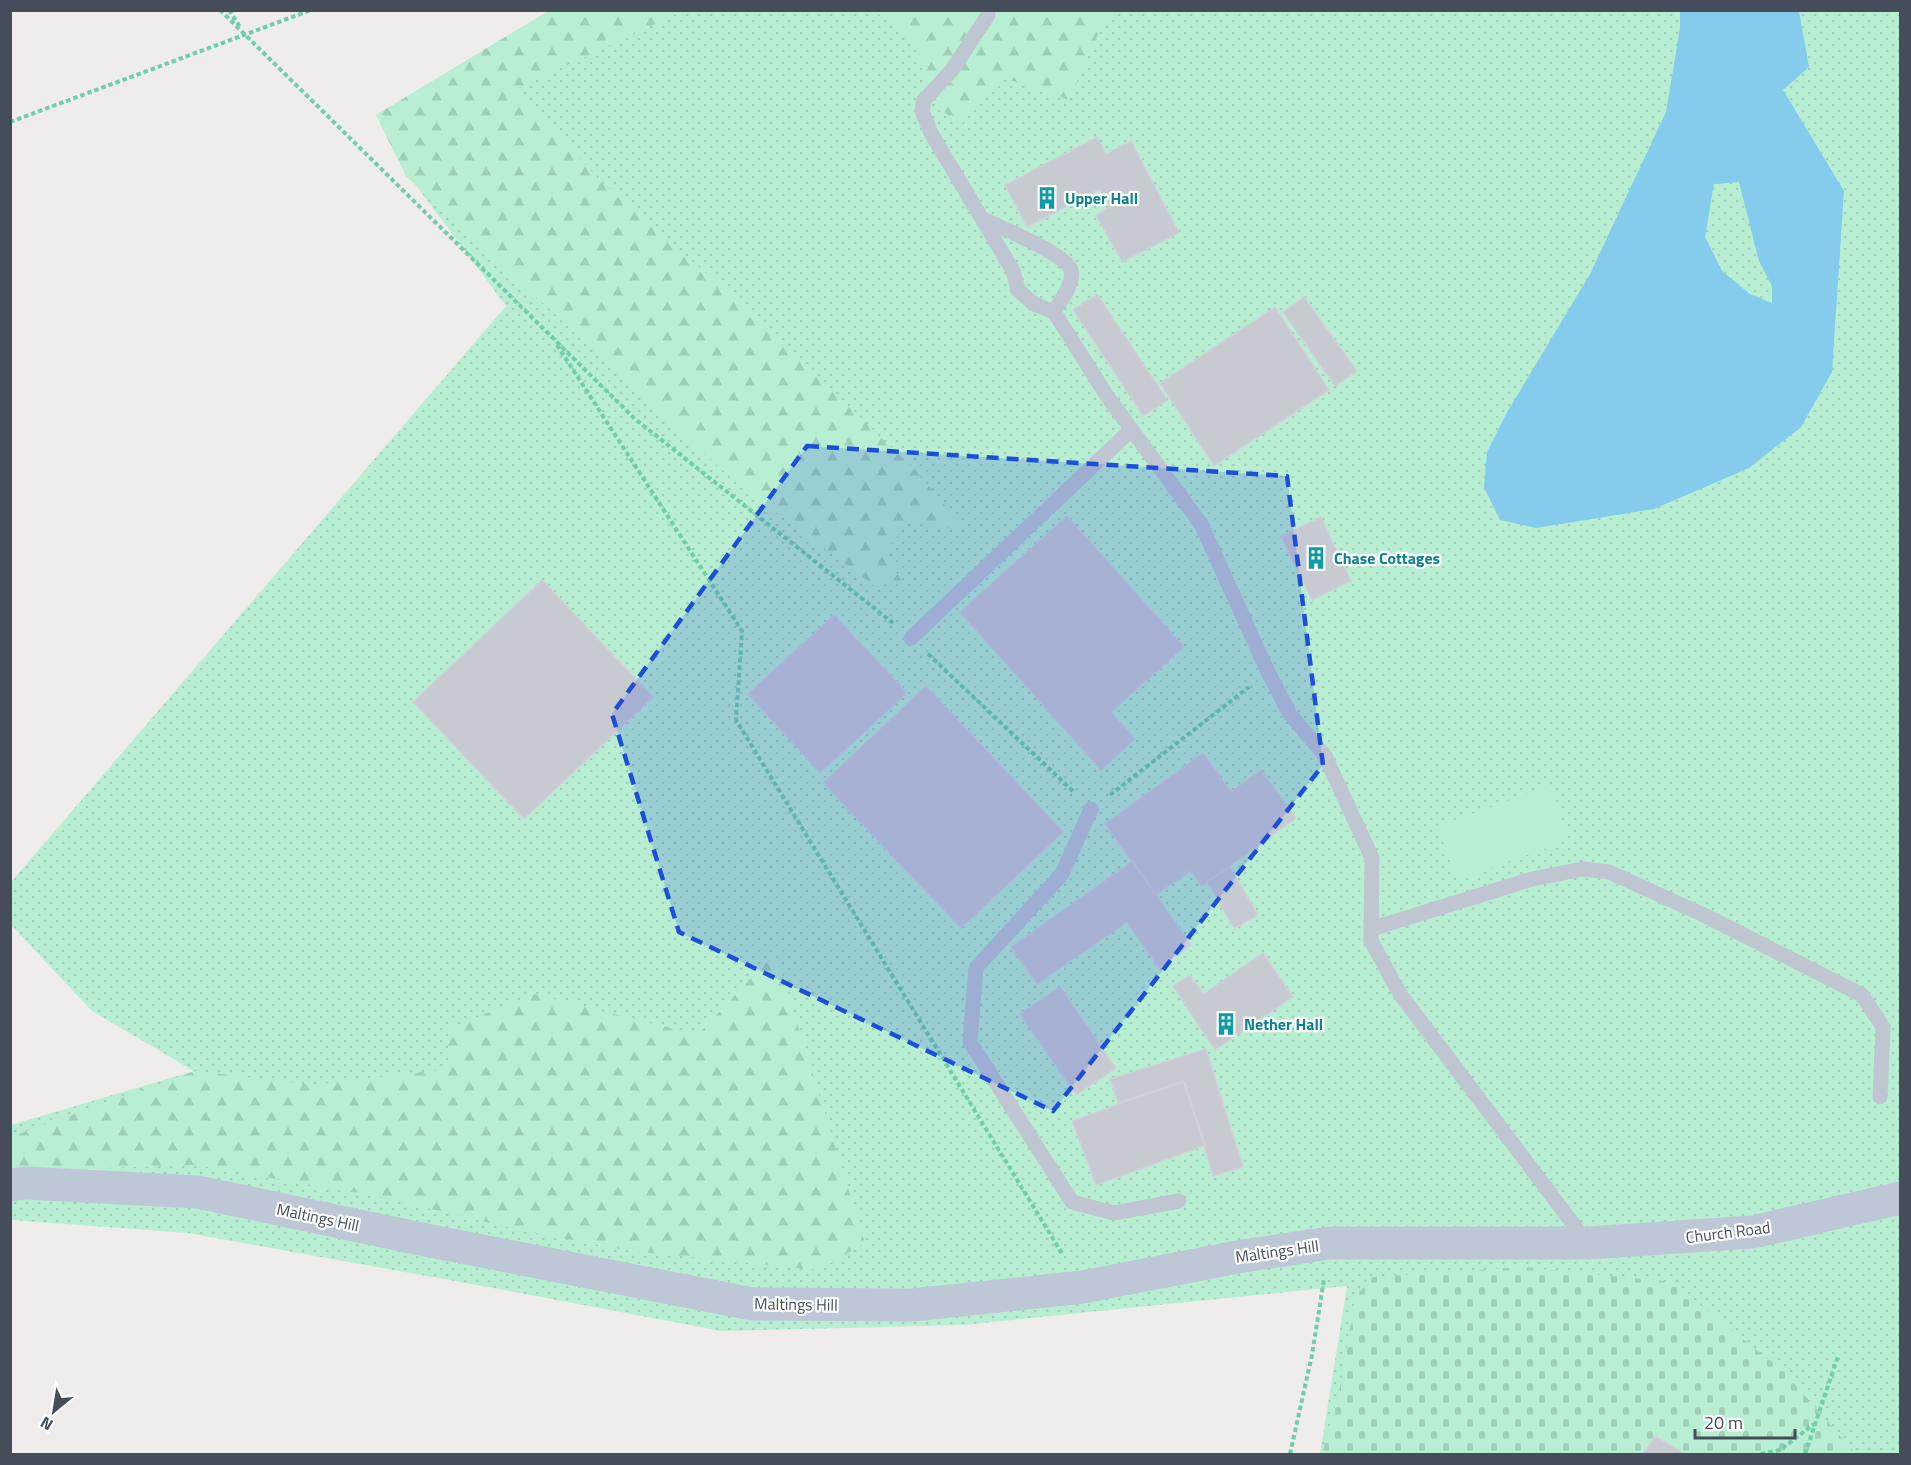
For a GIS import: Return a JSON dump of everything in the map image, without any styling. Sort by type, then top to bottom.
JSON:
[{"type":"street","name":"Maltings Hill","points":[[10,1185],[25,1183],[198,1192],[421,1239],[752,1304],[914,1305],[1083,1287],[1237,1257],[1329,1243],[1588,1244]]},
{"type":"street","name":"Church Road","points":[[1588,1244],[1753,1232],[1900,1197]]},
{"type":"lane","points":[[988,15],[952,70],[924,100],[922,111],[931,133],[1012,271],[1018,290],[1034,304],[1054,312],[1107,396],[1201,524],[1251,637],[1290,714],[1325,756],[1371,858],[1371,940],[1400,994],[1588,1244]]},
{"type":"lane","points":[[982,219],[1063,259],[1071,268],[1071,280],[1054,312]]},
{"type":"lane","points":[[911,638],[1131,430]]},
{"type":"lane","points":[[1091,809],[1062,874],[976,968],[970,1042],[1072,1202],[1114,1213],[1179,1201]]},
{"type":"lane","points":[[1371,929],[1532,879],[1583,869],[1609,872],[1706,916],[1862,995],[1884,1027],[1880,1097]]},
{"type":"path","points":[[220,10],[551,337],[742,631],[736,720],[1083,1287]]},
{"type":"path","points":[[229,10],[245,35]]},
{"type":"path","points":[[10,122],[311,10]]},
{"type":"path","points":[[1290,1455],[1312,1354],[1329,1243]]},
{"type":"path","points":[[1805,1455],[1838,1356]]},
{"type":"path","points":[[1761,1455],[1780,1450],[1815,1424]]},
{"type":"highlighted area","points":[[807,446],[1287,476],[1323,765],[1053,1111],[679,932],[612,714]]},
{"type":"green space","points":[[548,11],[683,11],[514,90],[601,181],[749,311],[914,469],[967,530],[908,523],[884,552],[901,580],[876,587],[733,480],[406,176],[376,115]]},
{"type":"green space","points":[[567,11],[1900,11],[1900,1454],[1320,1454],[1347,1286],[963,1325],[721,1331],[188,1233],[11,1220],[11,1125],[194,1071],[92,1011],[11,925],[11,882],[506,306],[412,180]]},
{"type":"green space","points":[[875,11],[1121,11],[1103,23],[1069,100],[1001,77],[960,126],[929,98],[917,46]]},
{"type":"green space","points":[[1550,786],[1569,840],[1457,880],[1437,826]]},
{"type":"green space","points":[[775,952],[865,1243],[819,1270],[630,1251],[520,1230],[376,1196],[196,1165],[11,1171],[10,1137],[195,1071],[313,1085],[448,1069],[448,1029],[534,994],[698,1035]]},
{"type":"green space","points":[[1523,1267],[1672,1282],[1784,1372],[1856,1454],[1322,1454],[1342,1379],[1355,1297],[1373,1277]]},
{"type":"water","points":[[1680,11],[1799,11],[1809,67],[1783,90],[1844,191],[1832,372],[1801,427],[1749,468],[1654,509],[1536,528],[1500,520],[1484,487],[1487,452],[1506,414],[1590,274],[1666,112],[1680,28]],"holes":[[[1739,182],[1759,261],[1772,286],[1772,303],[1750,294],[1722,271],[1705,237],[1714,184]]]},
{"type":"building","name":"Upper Hall","points":[[1097,137],[1106,154],[1131,141],[1179,233],[1122,262],[1096,215],[1110,207],[1100,189],[1027,227],[1005,185]]},
{"type":"building","points":[[1097,294],[1167,400],[1143,416],[1073,310]]},
{"type":"building","points":[[1304,297],[1357,371],[1335,386],[1283,312]]},
{"type":"building","points":[[1275,307],[1329,390],[1214,466],[1160,383]]},
{"type":"building","points":[[1067,516],[1184,647],[1111,712],[1135,739],[1101,770],[960,612]]},
{"type":"building","name":"Chase Cottages","points":[[1321,517],[1351,581],[1312,600],[1281,536]]},
{"type":"building","points":[[542,580],[653,697],[524,819],[413,702]]},
{"type":"building","points":[[834,615],[907,693],[820,773],[748,694]]},
{"type":"building","points":[[926,686],[1063,832],[961,928],[823,783]]},
{"type":"building","points":[[1203,753],[1231,792],[1261,770],[1296,818],[1202,886],[1190,871],[1156,895],[1105,824]]},
{"type":"building","points":[[1133,861],[1191,945],[1159,968],[1127,922],[1037,984],[1011,947]]},
{"type":"building","points":[[1230,867],[1258,915],[1234,929],[1207,881]]},
{"type":"building","name":"Nether Hall","points":[[1263,953],[1293,997],[1215,1050],[1173,986],[1190,975],[1203,994]]},
{"type":"building","points":[[1060,987],[1116,1068],[1076,1095],[1020,1014]]},
{"type":"building","points":[[1206,1049],[1243,1167],[1213,1176],[1185,1082],[1118,1103],[1110,1079]]},
{"type":"building","points":[[1183,1081],[1206,1145],[1096,1185],[1072,1121]]},
{"type":"building","points":[[1655,1436],[1685,1454],[1643,1454]]},
{"type":"place","name":"Upper Hall","points":[[1047,198]]},
{"type":"place","name":"Chase Cottages","points":[[1316,558]]},
{"type":"place","name":"Nether Hall","points":[[1226,1024]]}]
